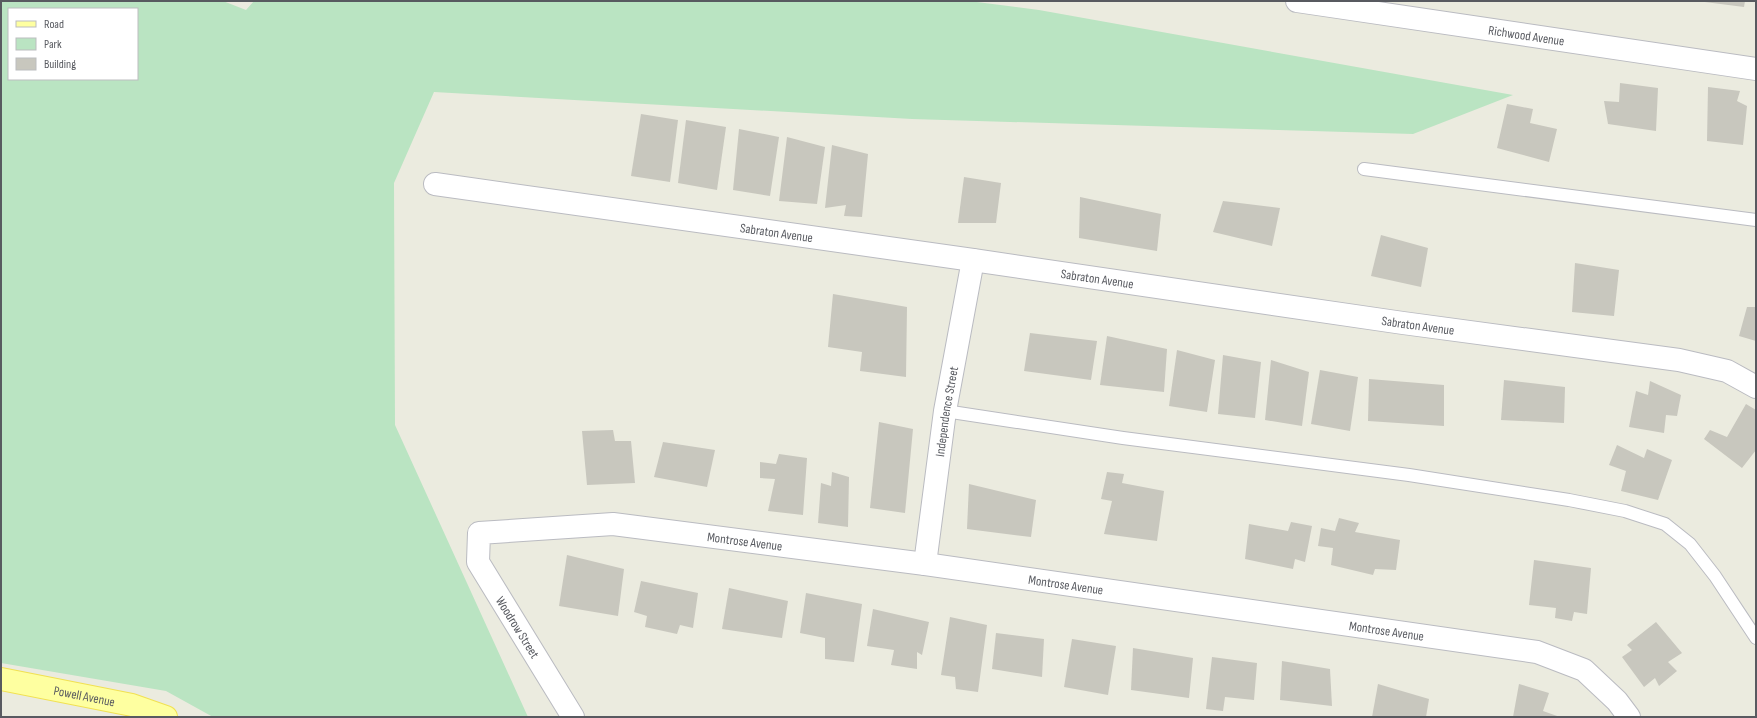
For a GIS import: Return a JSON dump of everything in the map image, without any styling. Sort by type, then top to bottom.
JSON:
[{"type":"main road","name":"Powell Avenue","points":[[1,679],[132,705],[166,717]]},
{"type":"street","name":"Richwood Avenue","points":[[1296,1],[1756,68]]},
{"type":"street","name":"Sabraton Avenue","points":[[435,184],[973,260],[1403,323],[1679,360],[1727,371],[1756,387]]},
{"type":"street","name":"Independence Street","points":[[925,564],[945,410],[973,260]]},
{"type":"street","name":"Montrose Avenue","points":[[479,533],[613,524],[925,564],[1537,652],[1584,670],[1617,701],[1629,717]]},
{"type":"street","name":"Woodrow Street","points":[[479,533],[478,562],[573,717]]},
{"type":"lane","points":[[1364,169],[1756,220]]},
{"type":"lane","points":[[945,410],[1131,439],[1409,475],[1625,511],[1665,524],[1690,544],[1715,576],[1756,638]]},
{"type":"green space","points":[[1,1],[223,1],[246,10],[254,1],[969,1],[1039,10],[1513,95],[1413,134],[912,119],[434,92],[394,183],[395,425],[528,717],[213,717],[166,691],[1,663]]},
{"type":"building","points":[[1697,1],[1745,1],[1744,7]]},
{"type":"building","points":[[1620,83],[1658,88],[1656,131],[1608,124],[1604,101],[1619,102]]},
{"type":"building","points":[[1708,87],[1740,91],[1737,101],[1747,106],[1743,145],[1707,141]]},
{"type":"building","points":[[1507,104],[1533,109],[1530,123],[1557,129],[1549,162],[1497,148]]},
{"type":"building","points":[[641,114],[678,120],[670,182],[631,176]]},
{"type":"building","points":[[686,120],[726,127],[717,190],[678,183]]},
{"type":"building","points":[[739,129],[779,137],[770,196],[733,190]]},
{"type":"building","points":[[787,137],[825,147],[817,204],[779,201]]},
{"type":"building","points":[[832,145],[868,154],[862,217],[844,216],[846,205],[825,208]]},
{"type":"building","points":[[964,177],[1001,183],[996,223],[958,223]]},
{"type":"building","points":[[1080,197],[1161,214],[1157,251],[1079,238]]},
{"type":"building","points":[[1223,201],[1280,208],[1272,246],[1213,232]]},
{"type":"building","points":[[1381,235],[1428,248],[1421,287],[1371,276]]},
{"type":"building","points":[[1575,263],[1619,270],[1614,316],[1572,312]]},
{"type":"building","points":[[833,294],[907,307],[906,377],[860,371],[862,352],[828,347]]},
{"type":"building","points":[[1756,304],[1756,341],[1739,336],[1747,307],[1755,307]]},
{"type":"building","points":[[1030,333],[1097,341],[1091,380],[1024,371]]},
{"type":"building","points":[[1107,336],[1167,349],[1164,392],[1100,385]]},
{"type":"building","points":[[1177,350],[1215,360],[1207,412],[1169,406]]},
{"type":"building","points":[[1223,355],[1261,362],[1255,418],[1218,414]]},
{"type":"building","points":[[1271,360],[1309,372],[1302,426],[1265,420]]},
{"type":"building","points":[[1320,370],[1358,377],[1350,431],[1311,424]]},
{"type":"building","points":[[1369,379],[1444,385],[1444,426],[1368,421]]},
{"type":"building","points":[[1504,380],[1565,387],[1564,423],[1501,420]]},
{"type":"building","points":[[1650,381],[1681,395],[1677,416],[1666,415],[1664,433],[1629,427],[1636,391],[1648,395]]},
{"type":"building","points":[[1746,404],[1756,410],[1756,450],[1742,468],[1704,439],[1710,430],[1727,437]]},
{"type":"building","points":[[879,422],[913,429],[905,513],[870,508]]},
{"type":"building","points":[[613,430],[615,441],[631,441],[635,483],[587,485],[582,431]]},
{"type":"building","points":[[663,442],[715,450],[707,487],[654,477]]},
{"type":"building","points":[[1617,445],[1644,458],[1647,449],[1672,460],[1658,500],[1621,491],[1626,471],[1609,465]]},
{"type":"building","points":[[779,454],[807,458],[803,515],[768,511],[775,479],[760,478],[760,462],[776,464]]},
{"type":"building","points":[[832,472],[849,477],[848,527],[818,523],[821,483],[831,486]]},
{"type":"building","points":[[1107,472],[1124,474],[1122,483],[1164,491],[1157,541],[1104,534],[1112,501],[1101,499]]},
{"type":"building","points":[[969,484],[1036,500],[1031,537],[967,529]]},
{"type":"building","points":[[1339,518],[1359,523],[1355,532],[1400,540],[1396,570],[1375,569],[1373,575],[1331,565],[1333,548],[1318,546],[1321,528],[1335,531]]},
{"type":"building","points":[[1291,522],[1312,526],[1305,562],[1295,559],[1293,569],[1245,559],[1249,524],[1288,531]]},
{"type":"building","points":[[567,555],[624,569],[618,616],[559,606]]},
{"type":"building","points":[[1534,560],[1591,568],[1587,614],[1574,612],[1572,621],[1555,618],[1556,608],[1529,605]]},
{"type":"building","points":[[641,581],[698,593],[693,628],[680,625],[677,634],[645,627],[647,616],[634,612]]},
{"type":"building","points":[[729,588],[788,601],[782,638],[722,629]]},
{"type":"building","points":[[806,593],[862,604],[854,662],[825,659],[825,638],[800,633]]},
{"type":"building","points":[[873,609],[929,622],[922,655],[917,652],[917,669],[891,665],[894,650],[867,646]]},
{"type":"building","points":[[950,617],[987,625],[978,692],[956,689],[955,677],[941,675]]},
{"type":"building","points":[[1656,622],[1682,653],[1668,662],[1677,671],[1659,686],[1655,678],[1644,687],[1622,657],[1632,650],[1627,645]]},
{"type":"building","points":[[996,633],[1044,639],[1042,677],[992,669]]},
{"type":"building","points":[[1072,639],[1116,646],[1108,695],[1064,687]]},
{"type":"building","points":[[1133,648],[1193,658],[1189,698],[1131,690]]},
{"type":"building","points":[[1212,657],[1257,663],[1254,700],[1225,697],[1223,711],[1206,709]]},
{"type":"building","points":[[1282,661],[1330,669],[1332,706],[1280,700]]},
{"type":"building","points":[[1378,684],[1429,699],[1426,717],[1372,717]]},
{"type":"building","points":[[1519,684],[1549,693],[1543,711],[1560,717],[1513,717]]}]
